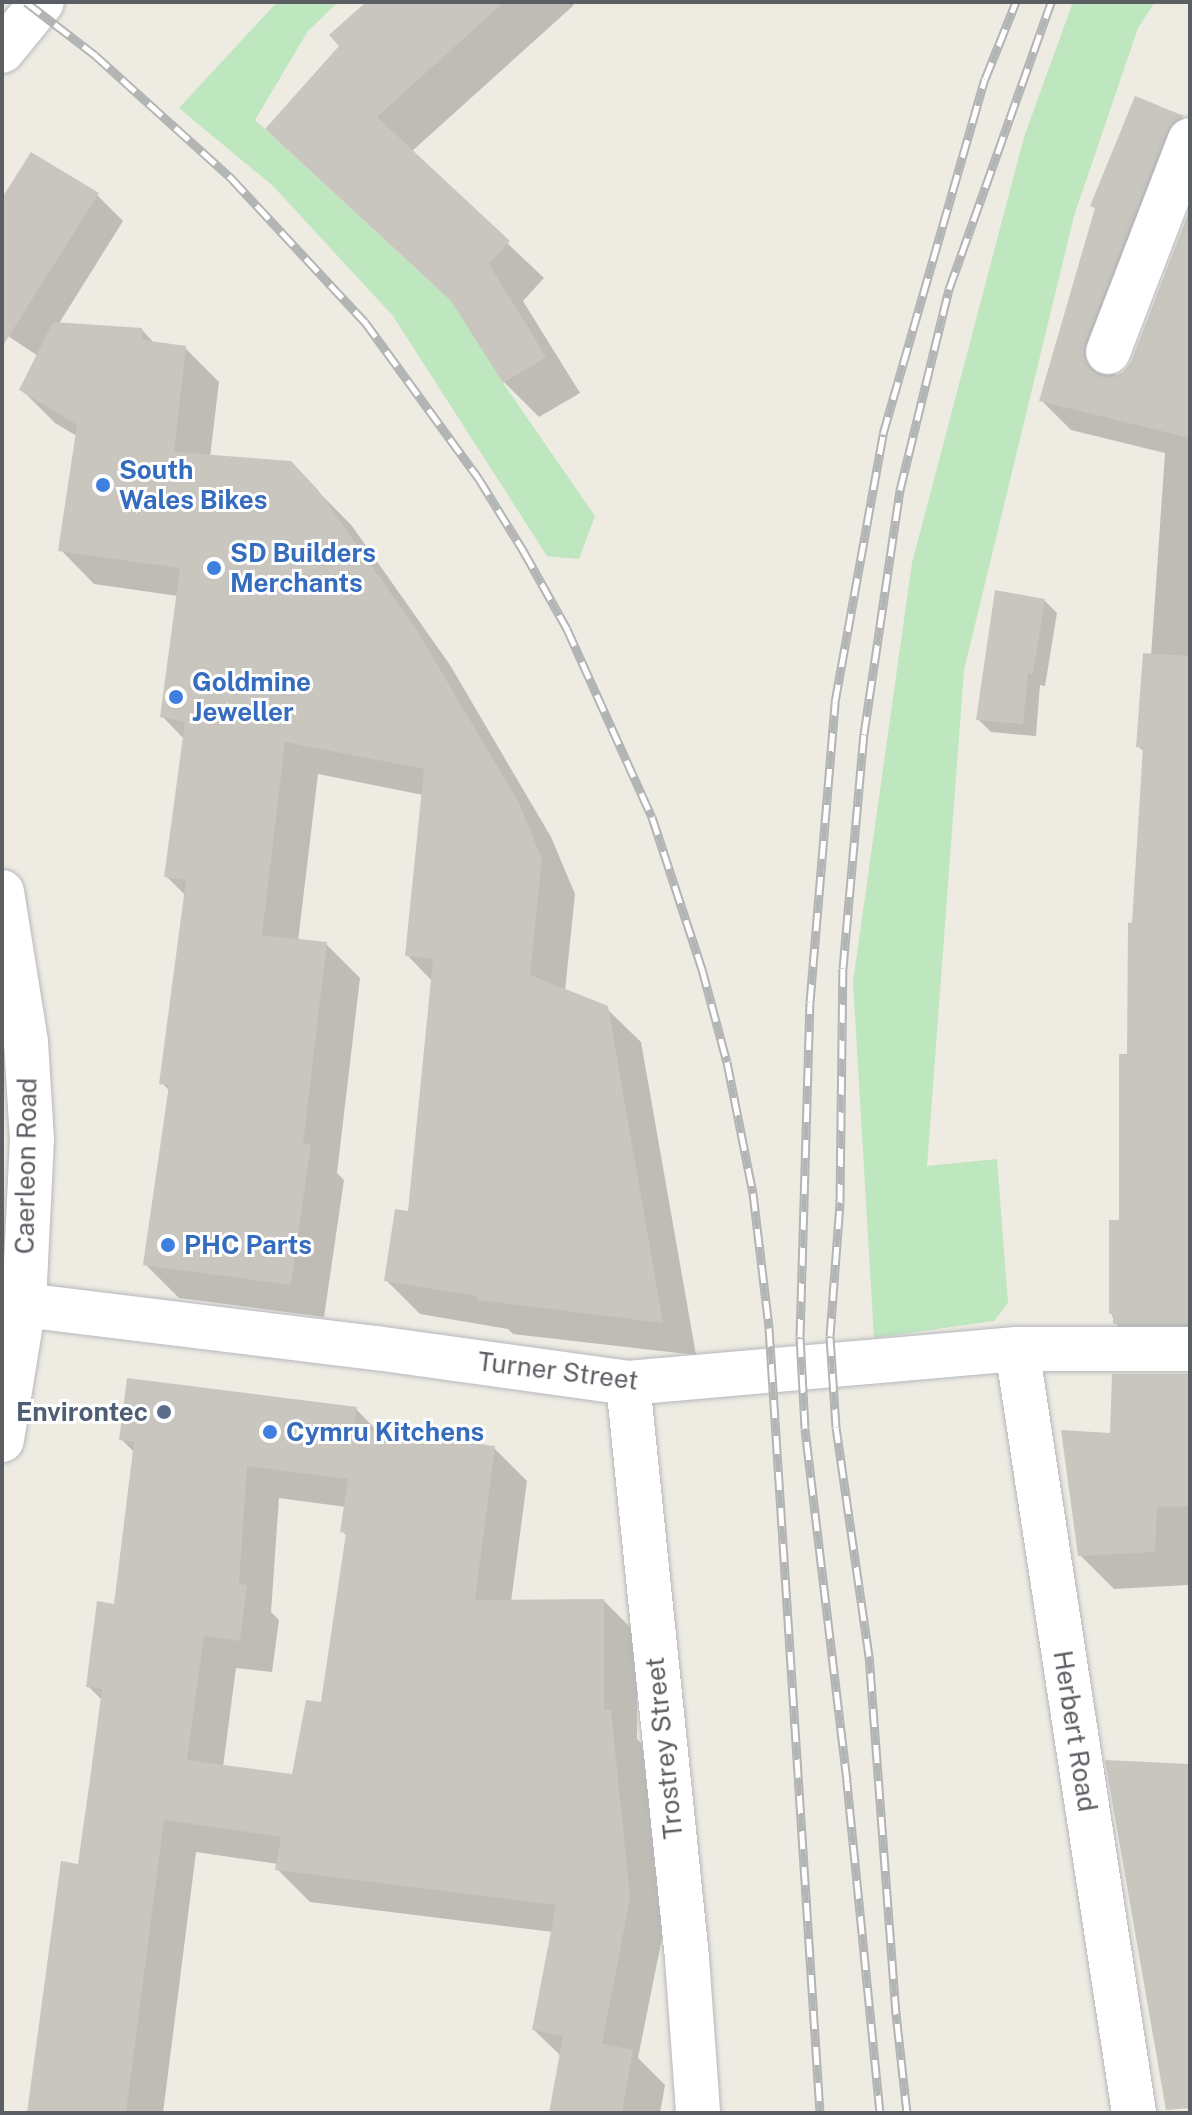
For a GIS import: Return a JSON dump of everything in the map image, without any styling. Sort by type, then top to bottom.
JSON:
[{"type":"street","points":[[2,51],[42,2]]},
{"type":"street","points":[[1108,352],[1190,140]]},
{"type":"street","name":"Caerleon Road","points":[[2,892],[22,1014],[32,1139],[24,1305],[2,1440]]},
{"type":"street","name":"Turner Street","points":[[24,1305],[376,1348],[628,1383],[1017,1349],[1190,1349]]},
{"type":"street","name":"Herbert Road","points":[[1017,1349],[1134,2113]]},
{"type":"street","name":"Trostrey Street","points":[[628,1383],[687,1958],[698,2113]]},
{"type":"green space","points":[[277,2],[338,2],[308,31],[255,120],[453,303],[503,383],[595,516],[579,559],[547,556],[393,316],[273,186],[179,108]]},
{"type":"green space","points":[[1073,2],[1155,2],[1138,28],[1074,216],[964,670],[927,1166],[997,1159],[1008,1303],[994,1321],[874,1338],[853,982],[912,563],[1024,137]]},
{"type":"building","points":[[366,2],[504,2],[377,117],[510,241],[489,264],[546,357],[503,383],[451,301],[265,129],[339,46],[329,35]]},
{"type":"building","points":[[1135,96],[1184,116],[1174,121],[1167,131],[1085,343],[1084,357],[1089,368],[1100,376],[1111,377],[1123,372],[1131,362],[1190,209],[1190,438],[1039,401],[1095,208],[1090,206]]},
{"type":"building","points":[[31,152],[99,193],[2,347],[2,198]]},
{"type":"building","points":[[53,322],[142,328],[143,340],[186,346],[174,452],[291,461],[318,490],[416,629],[518,801],[542,859],[530,975],[608,1006],[663,1323],[477,1300],[477,1296],[384,1281],[395,1209],[408,1211],[433,959],[405,956],[424,769],[285,742],[262,935],[327,942],[303,1144],[311,1144],[291,1285],[143,1265],[169,1085],[159,1084],[186,880],[164,877],[185,722],[160,717],[180,568],[58,551],[77,425],[19,390]]},
{"type":"building","points":[[995,590],[1045,599],[1033,674],[1028,673],[1023,724],[976,720]]},
{"type":"building","points":[[1143,653],[1190,656],[1190,1324],[1113,1324],[1113,1314],[1109,1314],[1109,1220],[1119,1220],[1119,1054],[1127,1054],[1128,923],[1132,922],[1143,747],[1136,747]]},
{"type":"building","points":[[1112,1374],[1190,1374],[1190,1506],[1157,1507],[1155,1552],[1078,1556],[1061,1430],[1110,1433]]},
{"type":"building","points":[[127,1378],[357,1407],[354,1428],[495,1446],[475,1600],[604,1599],[604,1709],[611,1710],[630,1898],[602,2044],[633,2050],[622,2113],[549,2113],[563,2036],[532,2030],[556,1905],[275,1870],[281,1837],[164,1820],[126,2113],[27,2113],[61,1861],[78,1864],[90,1779],[102,1689],[86,1687],[97,1601],[114,1604],[134,1442],[119,1440]],"holes":[[[247,1466],[348,1479],[340,1532],[346,1533],[321,1702],[306,1700],[292,1774],[187,1760],[204,1636],[240,1641],[247,1585],[239,1584]]]},
{"type":"building","points":[[1105,1760],[1190,1764],[1190,2108],[1166,2110]]},
{"type":"railway","points":[[26,2],[95,55],[232,179],[365,322],[479,479],[524,552],[567,629],[652,817],[702,969],[727,1062],[753,1193],[769,1328],[820,2113]]},
{"type":"railway","points":[[880,2113],[847,1781],[805,1428],[800,1337],[810,1002],[835,702],[883,434],[985,79],[1016,2]]},
{"type":"railway","points":[[907,2113],[896,2014],[869,1656],[836,1427],[830,1336],[840,1202],[843,968],[864,734],[900,490],[949,289],[1051,2]]},
{"type":"place","name":"South Wales Bikes","points":[[103,485]]},
{"type":"place","name":"SD Builders Merchants","points":[[214,568]]},
{"type":"place","name":"Goldmine Jeweller","points":[[176,697]]},
{"type":"place","name":"PHC Parts","points":[[168,1245]]},
{"type":"place","name":"Environtec","points":[[164,1412]]},
{"type":"place","name":"Cymru Kitchens","points":[[270,1432]]}]
